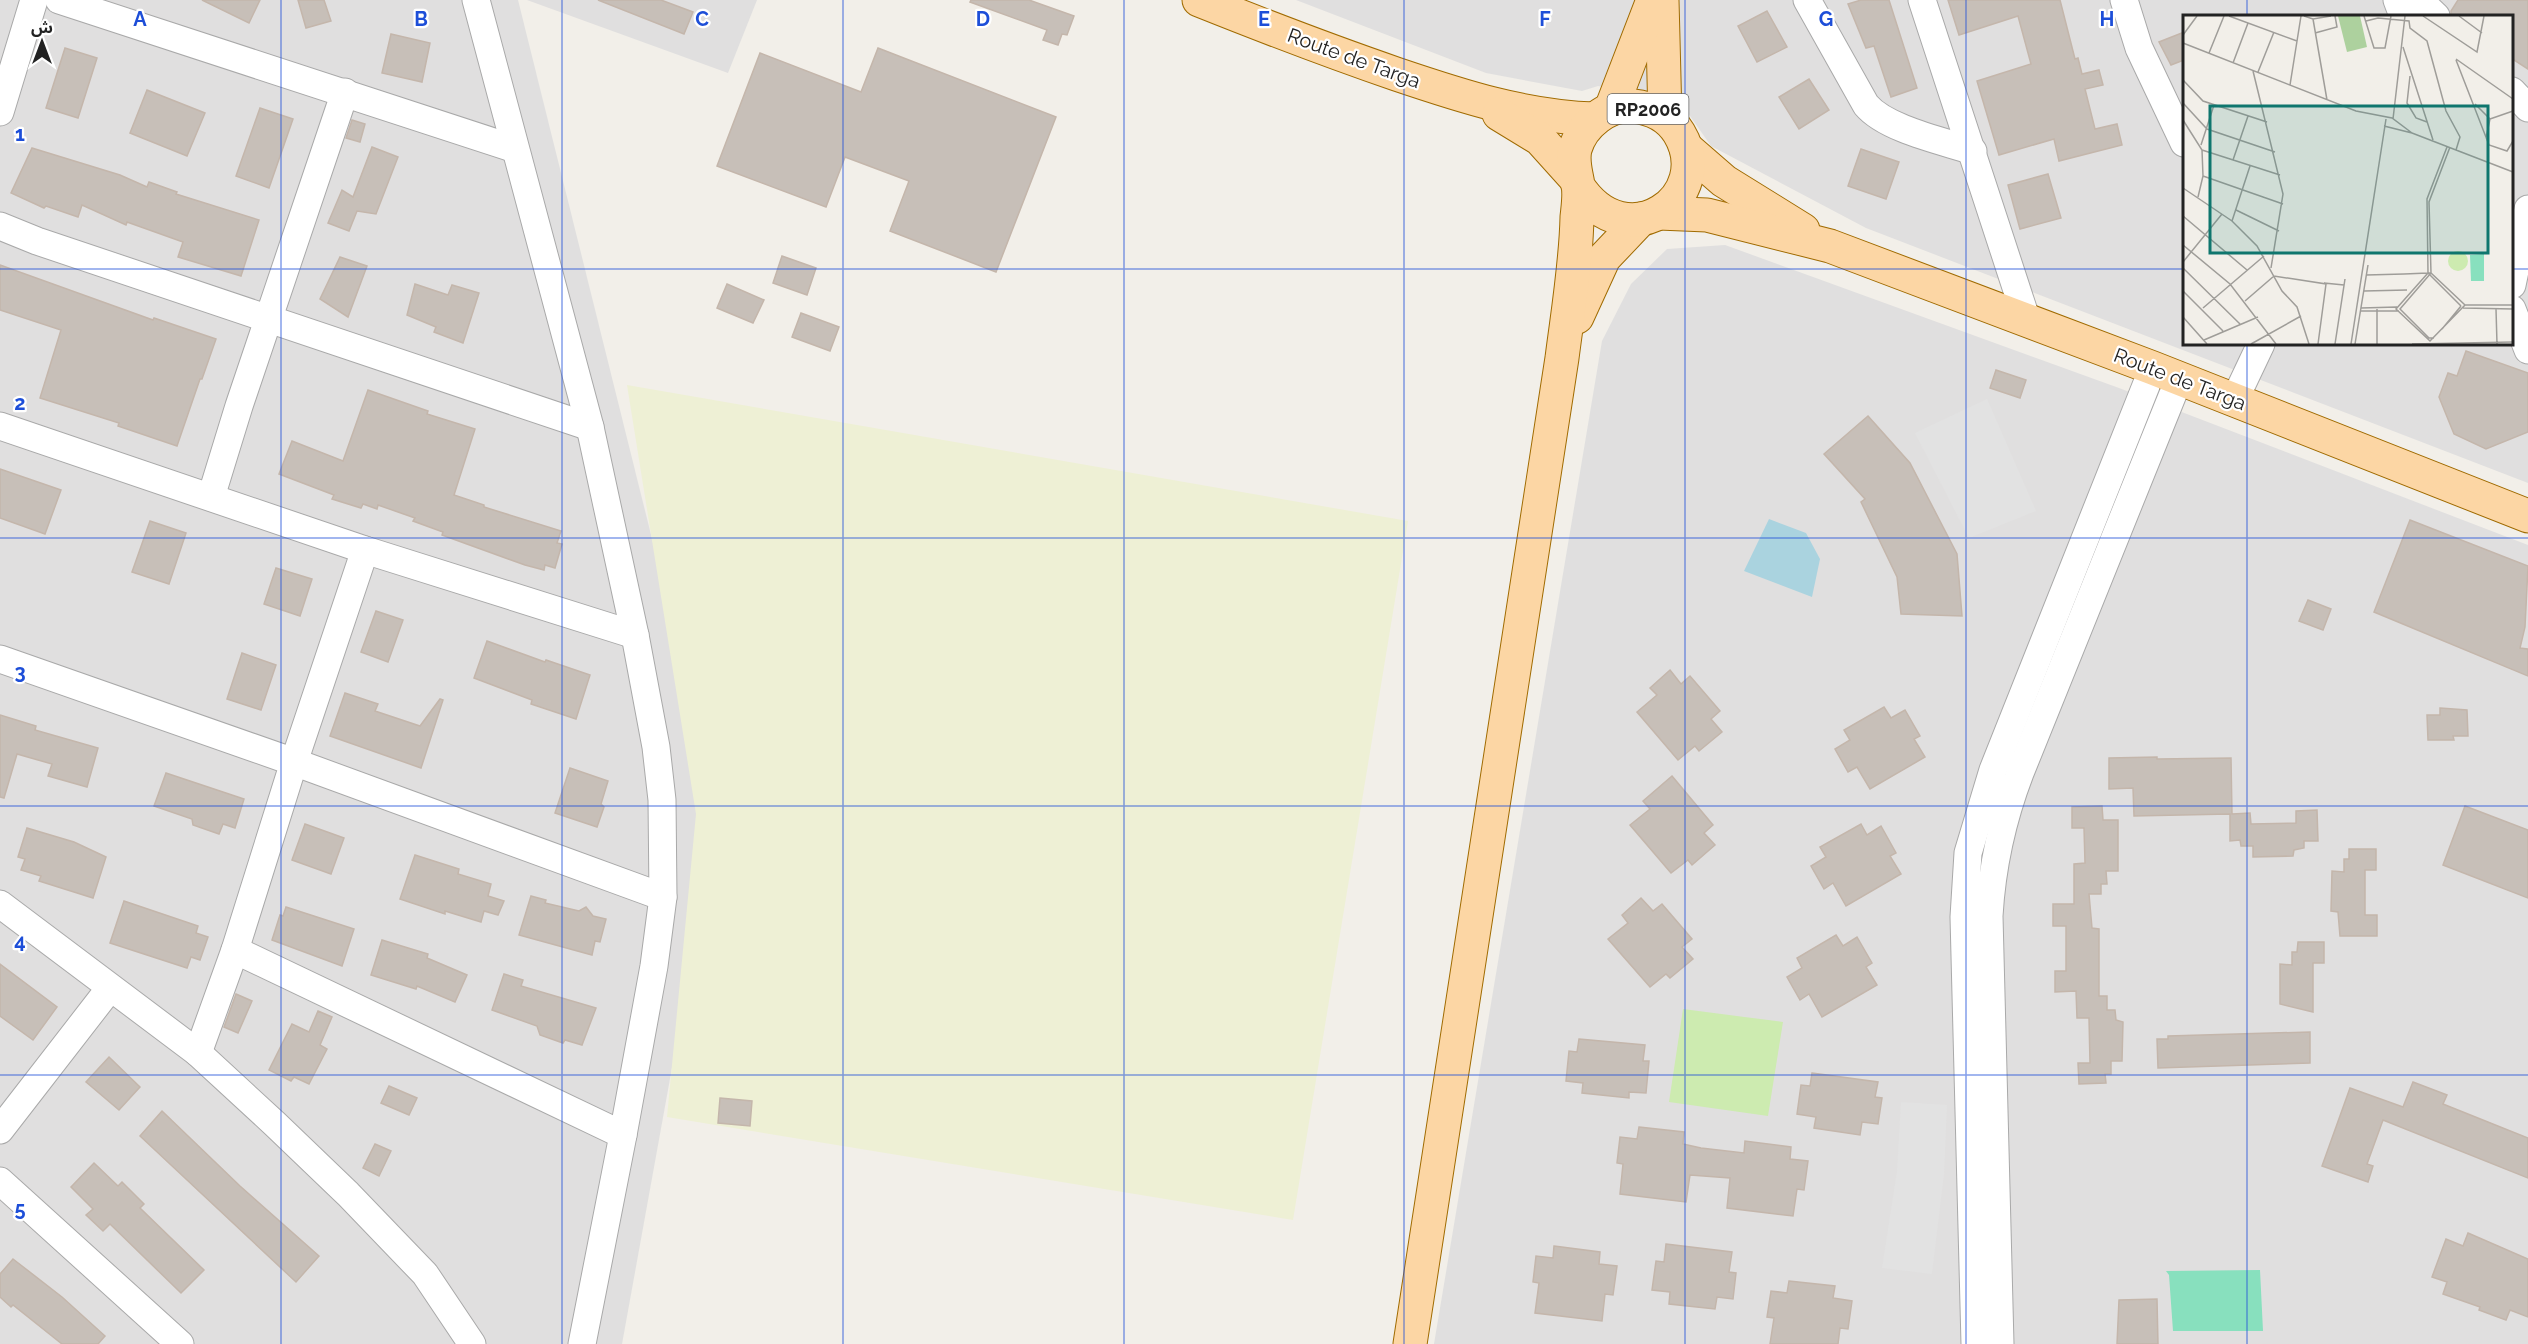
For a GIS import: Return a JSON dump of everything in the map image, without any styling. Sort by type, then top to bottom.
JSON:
[{"type":"main road","name":"Route de Targa","points":[[1199,0],[1323,49],[1476,101],[1562,118],[1603,114]]},
{"type":"main road","points":[[1603,114],[1653,0]]},
{"type":"main road","points":[[1662,0],[1665,117]]},
{"type":"main road","name":"Route de Targa","points":[[1476,101],[1540,139],[1577,183]]},
{"type":"main road","name":"RP2006","points":[[1630,106],[1648,109],[1665,117],[1678,131],[1686,148],[1688,166],[1684,185],[1674,201],[1650,216],[1622,220],[1604,214],[1589,202],[1577,183],[1574,168],[1575,150],[1582,133],[1603,114],[1630,106]]},
{"type":"main road","name":"Route de Targa","points":[[1686,148],[1724,182],[1830,246]]},
{"type":"main road","points":[[1410,1344],[1562,358],[1576,245],[1577,183]]},
{"type":"main road","name":"Route de Targa","points":[[1650,216],[1707,215],[1830,246],[2527,513]]},
{"type":"main road","points":[[1562,358],[1582,303],[1604,258],[1650,216]]},
{"type":"street","points":[[0,112],[34,0]]},
{"type":"street","points":[[59,0],[515,149]]},
{"type":"street","points":[[476,0],[590,427],[635,635],[656,747],[662,800],[663,897],[654,966],[582,1344]]},
{"type":"street","points":[[1807,0],[1866,105],[1874,115],[1887,122],[1973,151]]},
{"type":"street","points":[[1922,0],[2027,321]]},
{"type":"street","points":[[2124,0],[2139,48],[2183,141]]},
{"type":"street","points":[[2397,0],[2403,15]]},
{"type":"street","points":[[2419,0],[2435,15]]},
{"type":"street","points":[[212,497],[238,406],[345,92]]},
{"type":"street","points":[[2513,94],[2528,108]]},
{"type":"street","points":[[2513,276],[2528,208]]},
{"type":"street","points":[[0,226],[36,241],[590,427]]},
{"type":"street","points":[[2513,314],[2528,350]]},
{"type":"street","points":[[2234,401],[2261,345]]},
{"type":"street","points":[[1975,1344],[1964,917],[1968,853],[1993,770],[2166,373]]},
{"type":"street","points":[[2000,1344],[1989,916],[1995,859],[2006,811],[2166,373]]},
{"type":"street","points":[[0,426],[365,550],[635,635]]},
{"type":"street","points":[[198,1053],[235,950],[294,762],[365,550]]},
{"type":"street","points":[[0,659],[294,762],[663,897]]},
{"type":"street","points":[[0,904],[198,1053],[348,1194],[425,1274],[471,1344]]},
{"type":"street","points":[[235,950],[623,1135]]},
{"type":"street","points":[[0,1130],[110,988]]},
{"type":"street","points":[[0,1181],[180,1344]]},
{"type":"shaded area","points":[[0,0],[518,0],[719,808],[622,1344],[0,1344]]},
{"type":"shaded area","points":[[527,0],[757,0],[728,73]]},
{"type":"shaded area","points":[[1296,0],[2528,0],[2528,483],[1866,228],[1711,146],[1681,103],[1598,86],[1582,91],[1486,73]]},
{"type":"shaded area","points":[[1725,245],[2119,388],[2528,545],[2528,1344],[1434,1344],[1602,341],[1631,284],[1667,249]]},
{"type":"shaded area","points":[[1987,399],[2036,511],[1969,538],[1915,433]]},
{"type":"shaded area","points":[[1901,1102],[1947,1105],[1944,1175],[1932,1274],[1882,1268],[1897,1171]]},
{"type":"green space","points":[[627,385],[1408,521],[1293,1220],[667,1117],[696,814]]},
{"type":"green space","points":[[1683,1009],[1783,1022],[1768,1116],[1669,1102]]},
{"type":"green space","points":[[2260,1270],[2263,1331],[2173,1331],[2169,1275],[2166,1271]]},
{"type":"water","points":[[1769,519],[1806,533],[1820,559],[1812,597],[1744,571]]},
{"type":"building","points":[[202,0],[260,0],[249,23]]},
{"type":"building","points":[[298,0],[324,0],[331,21],[306,28]]},
{"type":"building","points":[[598,0],[661,0],[693,12],[684,34]]},
{"type":"building","points":[[971,0],[1029,0],[1074,16],[1067,35],[1062,34],[1058,45],[1043,40],[1047,30],[970,2]]},
{"type":"building","points":[[1861,0],[1889,0],[1917,88],[1891,97],[1874,46],[1866,48],[1848,4]]},
{"type":"building","points":[[1948,0],[2060,0],[2075,59],[2078,58],[2082,74],[2099,70],[2103,85],[2085,89],[2095,129],[2117,124],[2122,145],[2059,161],[2054,139],[1999,155],[1977,81],[2031,64],[2018,16],[1959,35]]},
{"type":"building","points":[[2458,0],[2528,0],[2528,69],[2513,59],[2513,15],[2451,15]]},
{"type":"building","points":[[1767,11],[1787,47],[1757,62],[1738,26]]},
{"type":"building","points":[[2183,32],[2183,60],[2171,65],[2159,42]]},
{"type":"building","points":[[391,34],[430,43],[422,82],[382,73]]},
{"type":"building","points":[[65,48],[97,58],[78,118],[46,108]]},
{"type":"building","points":[[878,48],[1056,117],[996,272],[890,231],[909,181],[845,157],[826,207],[717,166],[760,53],[861,92]]},
{"type":"building","points":[[1809,79],[1829,110],[1799,129],[1779,97]]},
{"type":"building","points":[[147,90],[205,113],[187,156],[130,133]]},
{"type":"building","points":[[260,108],[293,119],[269,188],[236,176]]},
{"type":"building","points":[[352,120],[365,124],[360,142],[346,138]]},
{"type":"building","points":[[372,147],[398,157],[376,214],[357,211],[349,231],[328,223],[342,190],[353,197]]},
{"type":"building","points":[[32,148],[120,175],[147,187],[149,182],[177,192],[176,194],[259,220],[241,276],[178,257],[183,242],[127,222],[126,225],[82,205],[78,217],[46,206],[44,208],[11,193]]},
{"type":"building","points":[[1861,149],[1899,162],[1886,199],[1848,186]]},
{"type":"building","points":[[2048,174],[2061,218],[2020,229],[2008,185]]},
{"type":"building","points":[[782,256],[816,268],[807,295],[773,283]]},
{"type":"building","points":[[340,257],[367,266],[348,317],[320,299]]},
{"type":"building","points":[[0,265],[153,320],[154,318],[216,339],[177,446],[118,426],[119,423],[40,398],[61,330],[0,310]]},
{"type":"building","points":[[415,284],[448,295],[452,285],[479,293],[463,343],[434,332],[436,327],[407,315]]},
{"type":"building","points":[[727,284],[764,300],[753,323],[717,308]]},
{"type":"building","points":[[801,313],[839,327],[830,351],[792,337]]},
{"type":"building","points":[[2466,351],[2528,373],[2528,432],[2486,449],[2454,434],[2439,397],[2448,373],[2457,376]]},
{"type":"building","points":[[1996,370],[2026,380],[2020,398],[1990,388]]},
{"type":"building","points":[[368,390],[428,411],[427,414],[475,429],[454,495],[484,505],[484,507],[561,531],[557,543],[562,544],[555,568],[545,565],[544,570],[525,565],[442,535],[443,532],[413,521],[415,518],[378,505],[377,509],[363,504],[361,508],[332,499],[334,495],[279,474],[292,441],[343,461]]},
{"type":"building","points":[[1868,416],[1910,463],[1957,554],[1962,616],[1901,614],[1897,577],[1861,502],[1865,499],[1824,454]]},
{"type":"building","points":[[0,469],[61,490],[45,534],[0,518]]},
{"type":"building","points":[[2410,520],[2528,566],[2525,627],[2520,648],[2528,649],[2528,676],[2374,612]]},
{"type":"building","points":[[150,521],[186,533],[169,584],[132,572]]},
{"type":"building","points":[[276,568],[312,579],[300,616],[264,604]]},
{"type":"building","points":[[2308,600],[2331,609],[2323,630],[2299,621]]},
{"type":"building","points":[[376,611],[403,620],[388,662],[361,652]]},
{"type":"building","points":[[487,641],[590,675],[576,719],[531,704],[532,700],[474,678]]},
{"type":"building","points":[[242,653],[276,665],[261,710],[227,699]]},
{"type":"building","points":[[1670,670],[1681,684],[1690,676],[1720,711],[1711,719],[1722,732],[1699,751],[1695,746],[1678,760],[1637,712],[1657,695],[1650,688]]},
{"type":"building","points":[[345,693],[378,704],[375,711],[420,726],[440,699],[443,700],[421,768],[330,736]]},
{"type":"building","points":[[1884,707],[1891,718],[1905,710],[1920,736],[1914,739],[1925,757],[1870,789],[1857,767],[1848,772],[1835,749],[1850,740],[1844,730]]},
{"type":"building","points":[[2440,708],[2467,710],[2468,736],[2453,736],[2454,740],[2428,740],[2427,715],[2440,715]]},
{"type":"building","points":[[0,715],[36,726],[35,730],[98,748],[87,787],[48,776],[52,764],[17,754],[4,798],[0,797]]},
{"type":"building","points":[[2157,757],[2157,759],[2231,758],[2232,814],[2250,813],[2251,824],[2296,823],[2296,811],[2317,810],[2318,841],[2304,841],[2304,848],[2294,850],[2293,856],[2253,857],[2253,846],[2241,846],[2240,840],[2230,841],[2230,814],[2134,816],[2133,788],[2109,789],[2109,758]]},
{"type":"building","points":[[570,768],[608,781],[601,804],[604,807],[597,827],[555,813]]},
{"type":"building","points":[[166,773],[244,799],[235,828],[223,824],[219,834],[193,825],[192,819],[154,806]]},
{"type":"building","points":[[1672,776],[1713,825],[1704,833],[1715,845],[1692,865],[1688,860],[1671,873],[1630,825],[1650,809],[1643,801]]},
{"type":"building","points":[[2102,806],[2103,820],[2118,820],[2118,871],[2106,871],[2107,884],[2101,884],[2101,894],[2089,894],[2092,928],[2099,929],[2099,996],[2107,996],[2107,1010],[2115,1010],[2116,1020],[2123,1022],[2122,1061],[2111,1061],[2111,1074],[2105,1074],[2106,1083],[2079,1084],[2078,1063],[2090,1063],[2089,1018],[2077,1018],[2076,991],[2055,992],[2055,971],[2066,971],[2066,926],[2053,926],[2053,904],[2074,904],[2074,864],[2085,863],[2084,828],[2072,828],[2072,807]]},
{"type":"building","points":[[2465,806],[2528,830],[2528,898],[2443,865]]},
{"type":"building","points":[[305,824],[344,838],[331,874],[292,860]]},
{"type":"building","points":[[1861,824],[1867,835],[1881,826],[1896,853],[1890,856],[1901,874],[1846,906],[1833,883],[1824,889],[1811,866],[1826,857],[1820,847]]},
{"type":"building","points":[[27,828],[74,842],[106,857],[93,898],[39,881],[41,876],[21,870],[25,859],[18,857]]},
{"type":"building","points":[[2349,849],[2376,849],[2376,870],[2365,870],[2365,915],[2377,915],[2377,936],[2340,936],[2338,912],[2331,911],[2332,871],[2344,872],[2344,859],[2349,859]]},
{"type":"building","points":[[415,855],[459,869],[458,874],[491,884],[488,896],[504,901],[498,915],[484,911],[481,922],[445,911],[445,914],[400,899]]},
{"type":"building","points":[[531,896],[546,900],[545,903],[579,911],[586,907],[593,916],[606,919],[600,942],[595,941],[592,955],[519,935]]},
{"type":"building","points":[[1641,898],[1653,911],[1662,904],[1692,939],[1682,947],[1693,959],[1670,978],[1666,974],[1650,987],[1608,939],[1628,923],[1622,915]]},
{"type":"building","points":[[124,901],[198,926],[196,933],[208,937],[200,960],[191,957],[187,968],[110,943]]},
{"type":"building","points":[[286,907],[354,929],[342,966],[272,940],[280,915],[283,916]]},
{"type":"building","points":[[1836,935],[1843,946],[1857,937],[1872,963],[1866,967],[1877,985],[1822,1017],[1809,994],[1800,1000],[1787,977],[1802,968],[1797,958]]},
{"type":"building","points":[[382,940],[428,954],[427,958],[467,975],[455,1002],[417,986],[416,989],[371,975]]},
{"type":"building","points":[[2298,942],[2324,942],[2324,963],[2313,963],[2313,1012],[2280,1004],[2280,964],[2292,965],[2292,952],[2297,952]]},
{"type":"building","points":[[0,964],[57,1007],[33,1040],[0,1016]]},
{"type":"building","points":[[504,974],[523,980],[521,986],[596,1008],[582,1045],[565,1040],[563,1043],[540,1035],[537,1026],[492,1010]]},
{"type":"building","points":[[236,994],[252,1001],[238,1033],[224,1027]]},
{"type":"building","points":[[318,1011],[332,1017],[320,1045],[327,1049],[309,1084],[294,1077],[291,1081],[269,1070],[292,1024],[309,1032]]},
{"type":"building","points":[[2310,1032],[2310,1063],[2158,1068],[2157,1039],[2168,1039],[2168,1036]]},
{"type":"building","points":[[1579,1039],[1645,1045],[1643,1061],[1649,1061],[1646,1093],[1629,1092],[1629,1098],[1582,1093],[1583,1083],[1566,1081],[1569,1051],[1577,1052]]},
{"type":"building","points":[[109,1057],[140,1087],[119,1110],[86,1082]]},
{"type":"building","points":[[1812,1073],[1878,1082],[1875,1097],[1882,1098],[1878,1124],[1862,1122],[1860,1135],[1814,1128],[1816,1117],[1797,1114],[1801,1085],[1810,1086]]},
{"type":"building","points":[[2413,1082],[2447,1095],[2443,1104],[2528,1138],[2528,1178],[2383,1120],[2367,1164],[2373,1166],[2368,1182],[2322,1166],[2350,1088],[2403,1107]]},
{"type":"building","points":[[389,1086],[417,1098],[409,1115],[381,1103]]},
{"type":"building","points":[[720,1098],[752,1101],[750,1126],[718,1123]]},
{"type":"building","points":[[162,1111],[240,1186],[319,1256],[296,1282],[140,1136]]},
{"type":"building","points":[[1639,1127],[1684,1132],[1683,1144],[1701,1148],[1744,1153],[1745,1141],[1791,1147],[1790,1159],[1808,1161],[1804,1190],[1797,1189],[1793,1216],[1727,1208],[1730,1178],[1690,1175],[1686,1202],[1620,1194],[1623,1164],[1617,1163],[1620,1137],[1637,1139]]},
{"type":"building","points":[[375,1144],[391,1151],[379,1176],[363,1168]]},
{"type":"building","points":[[94,1163],[118,1186],[122,1182],[144,1204],[140,1208],[204,1270],[181,1293],[110,1224],[103,1231],[86,1215],[93,1209],[71,1187]]},
{"type":"building","points":[[2468,1233],[2528,1259],[2528,1317],[2510,1310],[2506,1320],[2479,1310],[2480,1307],[2443,1294],[2447,1282],[2432,1277],[2446,1239],[2463,1246]]},
{"type":"building","points":[[1666,1244],[1732,1252],[1729,1272],[1736,1273],[1733,1299],[1717,1297],[1715,1309],[1669,1304],[1670,1292],[1652,1290],[1656,1261],[1664,1262]]},
{"type":"building","points":[[1554,1246],[1600,1252],[1599,1264],[1617,1266],[1613,1295],[1605,1294],[1602,1321],[1535,1313],[1539,1283],[1533,1282],[1536,1256],[1553,1258]]},
{"type":"building","points":[[13,1259],[62,1297],[105,1336],[98,1344],[62,1344],[0,1297],[0,1274]]},
{"type":"building","points":[[1789,1281],[1835,1286],[1833,1298],[1852,1301],[1848,1329],[1840,1328],[1838,1344],[1770,1344],[1774,1318],[1767,1317],[1771,1291],[1787,1293]]},
{"type":"building","points":[[2157,1299],[2158,1344],[2117,1344],[2119,1300]]}]
